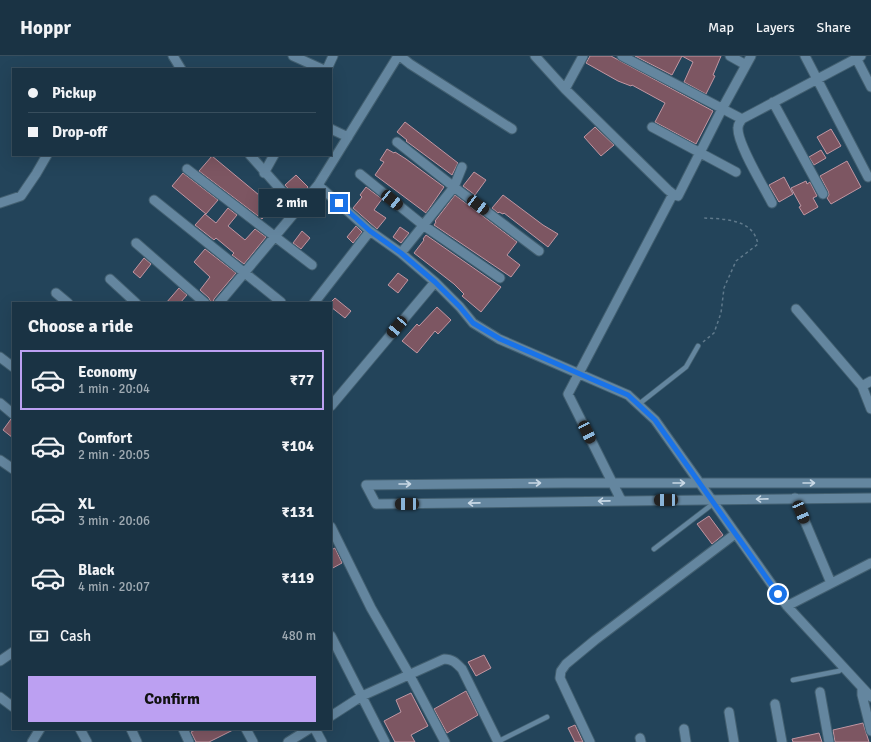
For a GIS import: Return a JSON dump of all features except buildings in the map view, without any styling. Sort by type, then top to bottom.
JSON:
[{"type":"street","points":[[173,56],[180,68]]},
{"type":"street","points":[[293,56],[320,68]]},
{"type":"street","points":[[327,68],[333,56]]},
{"type":"street","points":[[220,302],[318,185],[399,56],[512,130]]},
{"type":"street","points":[[535,56],[565,89],[673,194],[678,196],[722,109],[751,56]]},
{"type":"street","points":[[565,89],[583,56]]},
{"type":"street","points":[[622,56],[742,119]]},
{"type":"street","points":[[730,56],[746,64]]},
{"type":"street","points":[[804,56],[868,177]]},
{"type":"street","points":[[772,203],[745,151],[739,134],[738,124],[742,119],[857,57],[871,87]]},
{"type":"street","points":[[773,102],[823,194]]},
{"type":"street","points":[[652,127],[736,172]]},
{"type":"street","points":[[332,129],[348,137]]},
{"type":"street","points":[[397,142],[539,251]]},
{"type":"street","points":[[0,203],[21,196],[46,156]]},
{"type":"street","points":[[251,156],[264,173],[298,209]]},
{"type":"street","points":[[264,173],[273,156]]},
{"type":"street","points":[[401,253],[454,187],[462,167]]},
{"type":"street","points":[[187,169],[312,265]]},
{"type":"street","points":[[360,174],[423,225],[500,278]]},
{"type":"street","points":[[318,185],[370,231],[401,253],[435,282],[460,307],[473,323],[500,339],[628,395],[639,404],[655,420],[787,606],[871,698]]},
{"type":"street","points":[[621,500],[568,394],[673,194]]},
{"type":"street","points":[[154,200],[281,302]]},
{"type":"street","points":[[315,302],[370,231]]},
{"type":"street","points":[[136,243],[204,302]]},
{"type":"street","points":[[110,279],[135,302]]},
{"type":"street","points":[[332,405],[435,282]]},
{"type":"street","points":[[56,292],[67,302]]},
{"type":"street","points":[[796,309],[862,386],[871,409]]},
{"type":"street","points":[[0,357],[12,366]]},
{"type":"street","points":[[862,386],[871,381]]},
{"type":"street","points":[[0,403],[12,413]]},
{"type":"street","points":[[0,460],[12,468]]},
{"type":"street","points":[[871,483],[366,485],[376,504],[871,498]]},
{"type":"street","points":[[795,498],[831,582]]},
{"type":"street","points":[[332,529],[371,608],[409,674],[445,742]]},
{"type":"street","points":[[590,742],[560,678],[561,671],[566,664],[595,640],[735,534]]},
{"type":"street","points":[[787,606],[831,582],[871,563]]},
{"type":"street","points":[[332,638],[386,742]]},
{"type":"street","points":[[0,661],[12,653]]},
{"type":"street","points":[[332,715],[362,696],[444,659],[450,659],[456,662],[462,669],[498,742]]},
{"type":"street","points":[[862,688],[862,699],[871,731]]},
{"type":"street","points":[[820,692],[829,742]]},
{"type":"street","points":[[0,697],[12,706]]},
{"type":"street","points":[[775,704],[782,742]]},
{"type":"street","points":[[729,712],[734,742]]},
{"type":"street","points":[[684,729],[686,742]]},
{"type":"street","points":[[32,742],[39,730]]},
{"type":"street","points":[[81,730],[87,742]]},
{"type":"street","points":[[131,730],[137,742]]},
{"type":"street","points":[[183,730],[189,742]]},
{"type":"street","points":[[247,730],[253,742]]},
{"type":"street","points":[[288,742],[308,730]]},
{"type":"street","points":[[316,730],[322,742]]},
{"type":"lane","points":[[639,404],[686,367],[698,346]]},
{"type":"lane","points":[[654,549],[712,501]]},
{"type":"lane","points":[[793,680],[839,671],[844,667]]},
{"type":"lane","points":[[498,742],[547,717]]},
{"type":"path","points":[[698,346],[714,332],[721,313],[724,288],[736,261],[758,244],[756,237],[743,223],[722,219],[704,218]]},
{"type":"route","points":[[339,203],[370,231],[401,253],[435,282],[460,307],[473,323],[500,339],[628,395],[639,404],[655,420],[778,594]]}]
